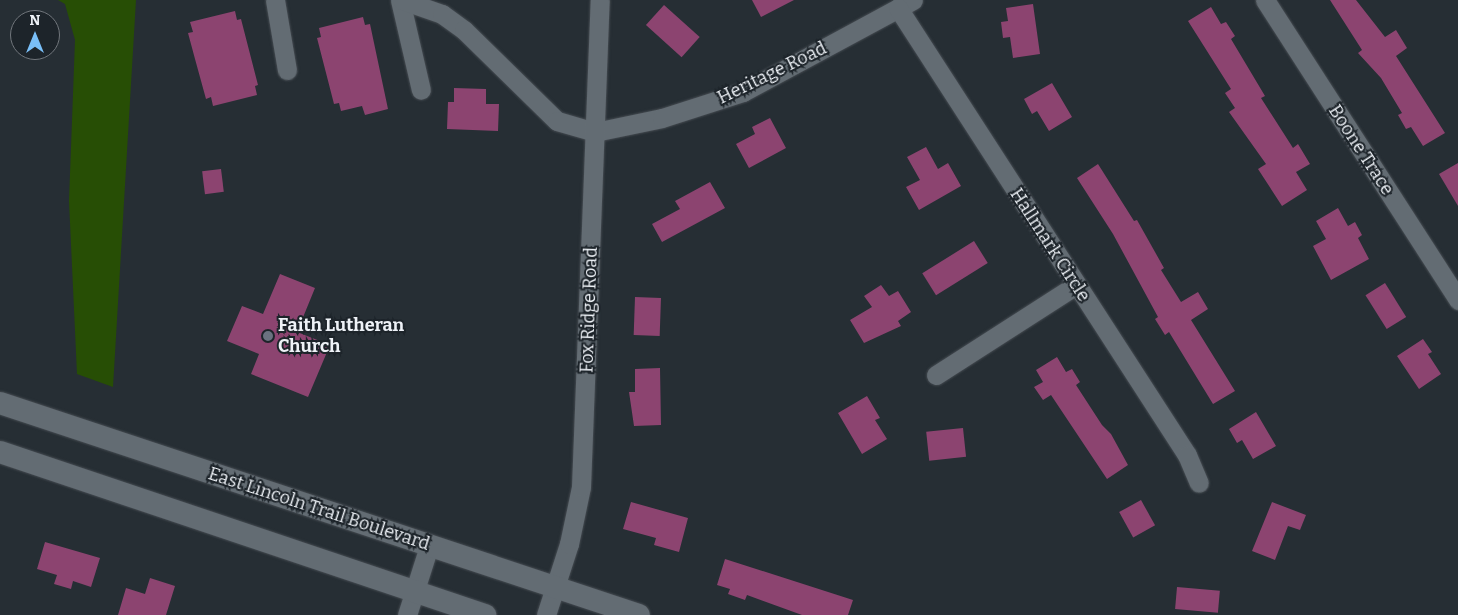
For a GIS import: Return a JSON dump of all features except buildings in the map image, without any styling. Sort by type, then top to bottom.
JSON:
[{"type":"street","points":[[275,0],[287,70]]},
{"type":"street","points":[[401,0],[421,90]]},
{"type":"street","points":[[401,0],[442,14],[464,30],[557,121],[595,132]]},
{"type":"street","name":"Fox Ridge Road","points":[[546,615],[576,516],[581,487],[600,0]]},
{"type":"street","name":"Boone Trace","points":[[1264,0],[1458,300]]},
{"type":"street","name":"Heritage Road","points":[[595,132],[662,118],[743,92],[905,4]]},
{"type":"street","name":"Hallmark Circle","points":[[905,4],[1076,285],[1187,455],[1199,483]]},
{"type":"street","points":[[936,374],[1076,285]]},
{"type":"street","name":"East Lincoln Trail Boulevard","points":[[0,403],[639,615]]},
{"type":"street","points":[[0,452],[486,615]]},
{"type":"street","points":[[407,615],[429,546]]},
{"type":"green space","points":[[58,0],[136,0],[113,387],[77,374],[69,201],[75,40],[65,4]]},
{"type":"place","name":"Faith Lutheran Church","points":[[268,336]]}]
